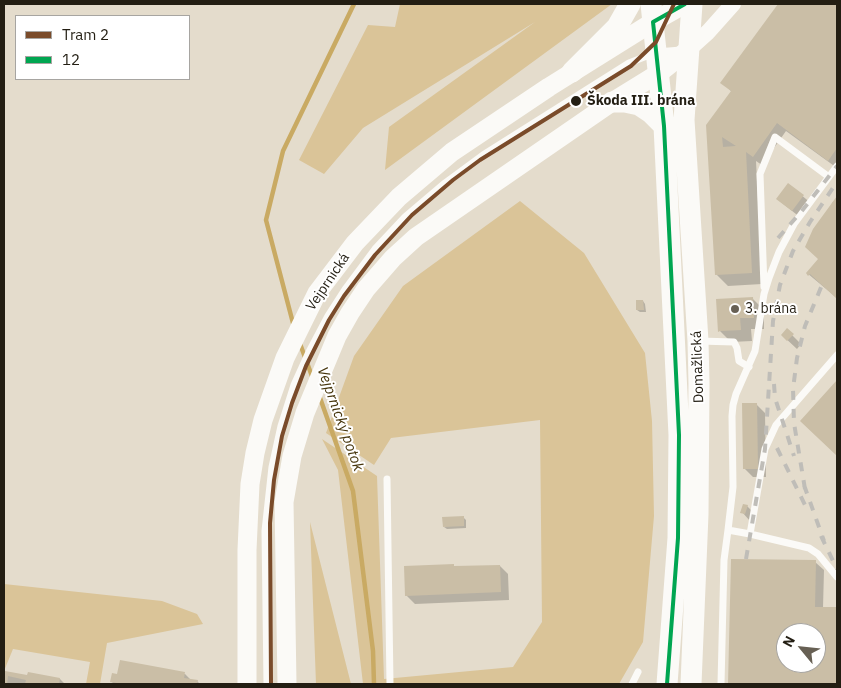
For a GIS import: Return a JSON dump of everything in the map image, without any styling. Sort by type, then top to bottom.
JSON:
[{"type":"main road","points":[[572,72],[617,27],[630,4]]},
{"type":"main road","name":"Vejprnická","points":[[247,684],[247,550],[250,484],[255,452],[262,420],[285,358],[317,293],[355,243],[399,197],[452,152],[572,72],[652,13],[685,4]]},
{"type":"main road","name":"Domažlická","points":[[691,684],[698,514],[698,341],[684,120],[692,4]]},
{"type":"main road","name":"Domažlická","points":[[652,13],[660,73],[664,126],[679,469],[678,545],[667,684]]},
{"type":"main road","points":[[287,684],[284,502],[292,456],[305,413],[337,336],[366,289],[393,258],[416,237],[612,102],[660,73],[688,50]]},
{"type":"main road","points":[[612,102],[625,102],[639,106],[651,113],[664,126]]},
{"type":"street","points":[[688,50],[708,32],[733,4]]},
{"type":"lane","name":"Vejprnická","points":[[267,684],[265,531],[267,502],[281,426],[294,385],[309,352],[328,316],[346,288],[375,249],[405,217],[445,182],[483,155],[641,57],[657,52],[688,50]]},
{"type":"lane","points":[[764,294],[760,174],[775,137],[829,177]]},
{"type":"lane","points":[[721,684],[724,560],[733,487],[732,416],[736,394],[755,351],[764,294],[773,266],[801,212],[837,166]]},
{"type":"lane","points":[[698,341],[734,342],[739,361],[749,367]]},
{"type":"lane","points":[[750,534],[764,449],[776,425],[837,355]]},
{"type":"lane","points":[[387,479],[390,684]]},
{"type":"lane","points":[[728,530],[810,548],[818,554],[837,578]]},
{"type":"lane","points":[[632,684],[638,672]]},
{"type":"shaded area","points":[[400,4],[612,4],[385,170],[389,127],[535,22],[363,128],[324,174],[299,160],[368,25],[395,27]]},
{"type":"shaded area","points":[[520,201],[584,253],[645,353],[652,421],[654,516],[643,642],[619,684],[363,684],[338,470],[322,439],[377,476],[384,679],[513,667],[542,622],[540,420],[391,438],[374,465],[326,433],[354,356],[403,286]]},
{"type":"shaded area","points":[[310,522],[351,684],[316,684]]},
{"type":"shaded area","points":[[4,584],[162,601],[197,614],[203,624],[107,643],[100,684],[86,684],[90,662],[13,649],[4,671]]},
{"type":"building","points":[[778,4],[837,4],[837,148],[828,161],[777,123],[753,157],[746,152],[752,273],[715,275],[706,125],[731,91],[720,83]],"holes":[[[722,137],[736,146],[723,147]]]},
{"type":"building","points":[[788,183],[804,195],[792,211],[776,199]]},
{"type":"building","points":[[837,196],[837,299],[810,274],[808,276],[806,273],[818,259],[805,247],[813,229]]},
{"type":"building","name":"3. brána","points":[[753,297],[754,318],[740,318],[741,330],[718,332],[716,299]]},
{"type":"building","points":[[636,300],[643,300],[644,310],[636,310]]},
{"type":"building","points":[[787,328],[794,334],[787,341],[781,335]]},
{"type":"building","points":[[837,380],[837,456],[800,421]]},
{"type":"building","points":[[742,403],[757,403],[758,469],[743,469]]},
{"type":"building","points":[[743,504],[748,505],[745,514],[740,513]]},
{"type":"building","points":[[464,516],[464,526],[443,527],[442,517]]},
{"type":"building","points":[[731,559],[816,560],[815,607],[836,607],[837,684],[728,684]]},
{"type":"building","points":[[454,564],[454,566],[500,565],[501,592],[405,596],[404,566]]},
{"type":"building","points":[[120,660],[185,672],[184,678],[198,680],[197,684],[124,684],[110,682],[112,673],[117,674]]},
{"type":"building","points":[[5,671],[27,675],[28,672],[60,678],[59,684],[25,684],[26,680],[8,676],[7,684],[4,684]]},
{"type":"waterway","name":"Vejprnický potok","points":[[294,327],[266,220],[283,151],[354,4]]},
{"type":"waterway","name":"Vejprnický potok","points":[[299,341],[313,379]]},
{"type":"waterway","name":"Vejprnický potok","points":[[319,395],[353,491],[373,651],[374,684]]},
{"type":"railway","points":[[778,238],[837,166]]},
{"type":"railway","points":[[746,559],[765,449],[773,321],[780,285],[793,251],[837,182]]},
{"type":"railway","points":[[805,489],[794,423],[793,389],[797,358],[805,326],[822,285]]},
{"type":"railway","points":[[774,384],[775,398],[794,456]]},
{"type":"railway","points":[[777,448],[805,505]]},
{"type":"railway","points":[[804,485],[824,541]]},
{"type":"railway","points":[[821,536],[837,569]]},
{"type":"tram line","name":"2","points":[[271,684],[270,523],[274,480],[282,436],[292,403],[306,366],[329,320],[344,296],[375,255],[412,215],[480,160],[631,66],[656,42],[674,4]]},
{"type":"transit line","name":"12","points":[[667,684],[678,538],[679,435],[664,126],[653,22],[685,4]]},
{"type":"place","name":"Škoda III. brána","points":[[576,101]]},
{"type":"place","name":"3. brána","points":[[735,309]]}]
